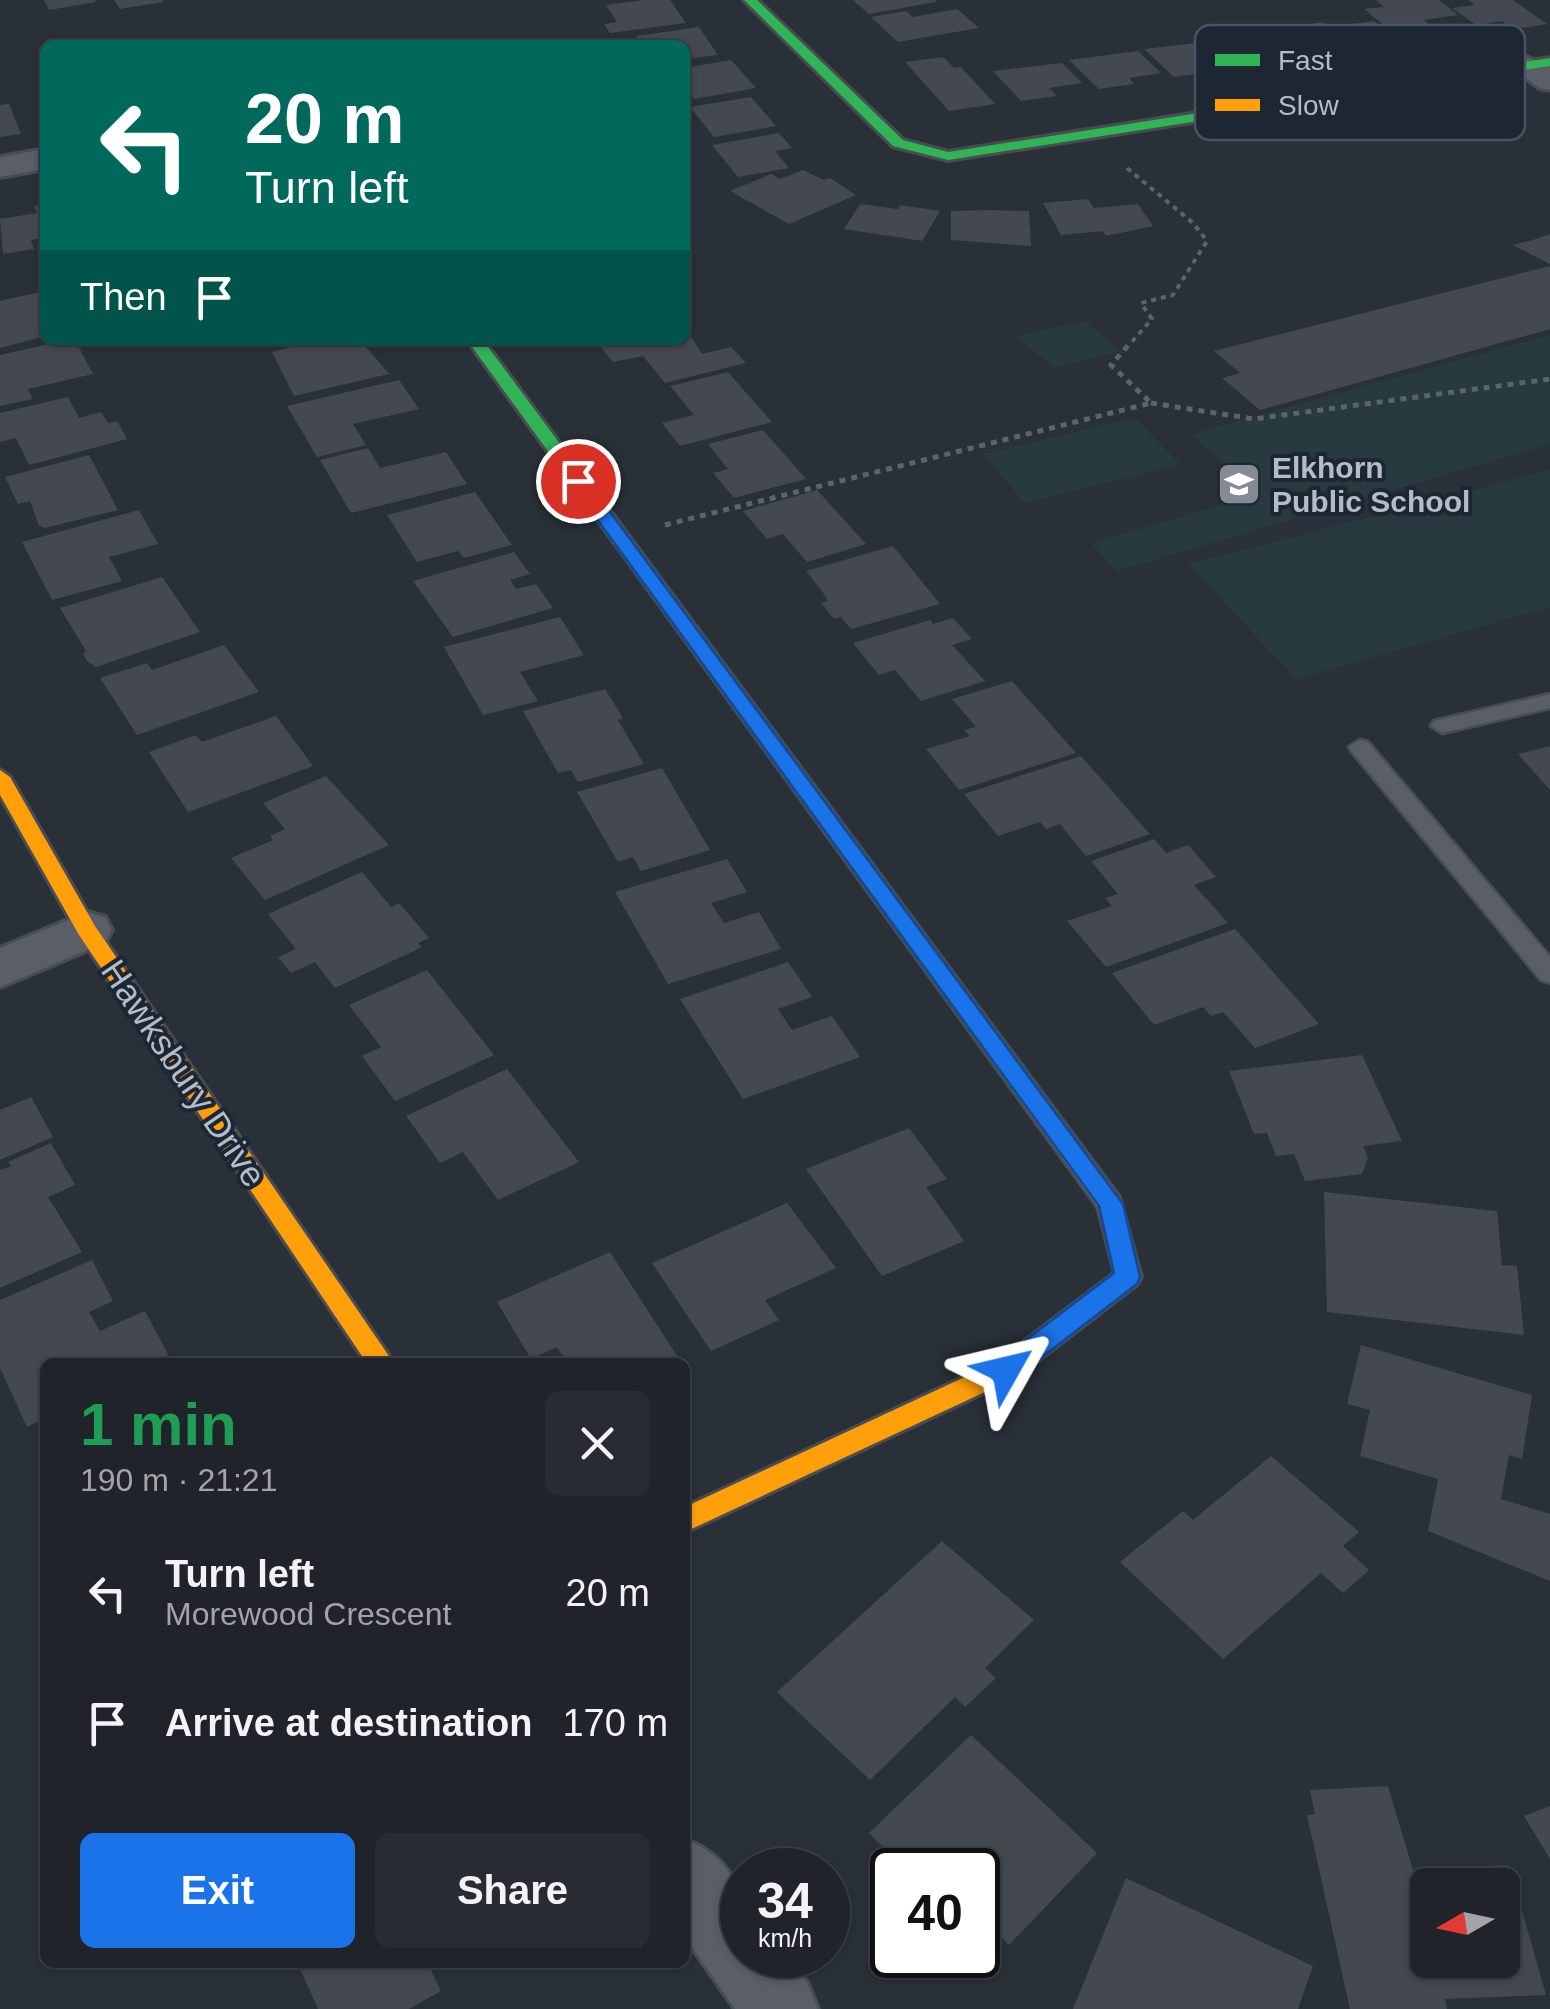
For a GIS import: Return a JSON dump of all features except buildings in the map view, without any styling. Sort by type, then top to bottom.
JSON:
[{"type":"street","points":[[750,0],[898,143],[948,156],[1195,119]]},
{"type":"street","points":[[0,167],[40,160]]},
{"type":"street","points":[[479,345],[1110,1204],[1128,1277],[1006,1370],[690,1518]]},
{"type":"street","name":"Hawksbury Drive","points":[[0,776],[87,930],[377,1358]]},
{"type":"street","points":[[0,969],[87,930]]},
{"type":"street","points":[[690,1882],[780,2009]]},
{"type":"lane","points":[[1442,726],[1550,701]]},
{"type":"lane","points":[[1360,748],[1550,974]]},
{"type":"path","points":[[1089,134],[1193,223],[1207,241],[1173,295],[1141,303],[1152,320],[1111,365],[1151,402]]},
{"type":"path","points":[[619,537],[1151,402],[1254,418],[1550,379]]},
{"type":"green space","points":[[1084,321],[1120,351],[1054,368],[1016,336]]},
{"type":"green space","points":[[1550,335],[1550,444],[1117,571],[1091,543],[1257,495],[1191,434]]},
{"type":"green space","points":[[1135,418],[1181,465],[1025,503],[983,454]]},
{"type":"green space","points":[[1550,470],[1550,607],[1296,679],[1188,564]]},
{"type":"traffic: fast","points":[[750,0],[898,143],[948,156],[1195,117]]},
{"type":"traffic: fast","points":[[1525,66],[1550,62]]},
{"type":"traffic: fast","points":[[479,345],[957,996]]},
{"type":"traffic: slow","points":[[0,777],[87,930],[377,1358]]},
{"type":"traffic: slow","points":[[690,1518],[1006,1370],[1128,1277],[1110,1204],[957,996]]},
{"type":"place","name":"Elkhorn Public School","points":[[1239,484]]},
{"type":"route","points":[[578,481],[1110,1204],[1128,1277],[1006,1370]]}]
